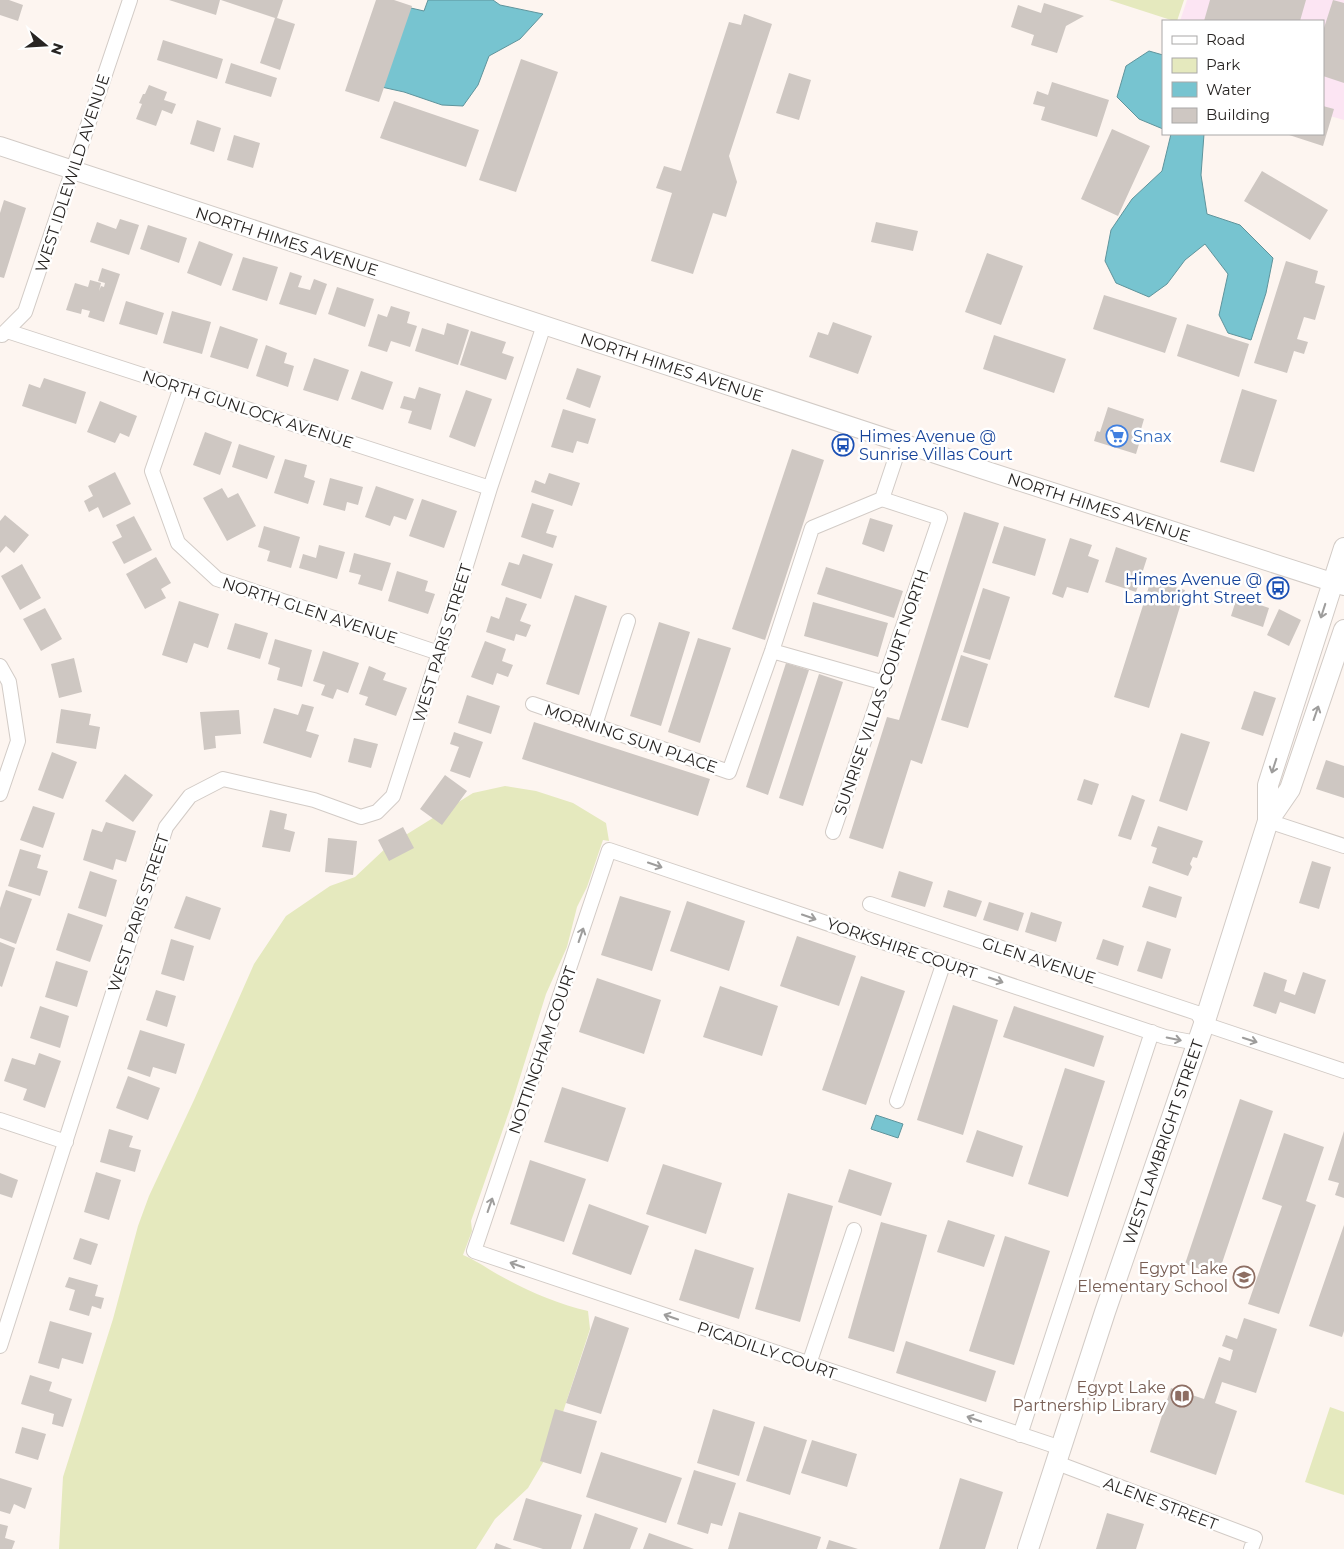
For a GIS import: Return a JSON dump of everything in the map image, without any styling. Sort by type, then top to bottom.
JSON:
[{"type":"main road","name":"WEST LAMBRIGHT STREET","points":[[1268,821],[1268,786],[1338,584],[1344,548]]},
{"type":"main road","name":"WEST LAMBRIGHT STREET","points":[[1028,1549],[1196,1043],[1204,1024],[1268,821],[1290,789],[1344,630]]},
{"type":"street","name":"WEST IDLEWILD AVENUE","points":[[3,334],[25,312],[130,0]]},
{"type":"street","name":"NORTH HIMES AVENUE","points":[[0,146],[544,326],[1338,584]]},
{"type":"street","name":"WEST PARIS STREET","points":[[0,1346],[166,827],[190,796],[223,779],[314,800],[361,817],[377,812],[394,796],[490,488],[544,326]]},
{"type":"street","name":"NORTH GUNLOCK AVENUE","points":[[3,334],[181,387],[490,488]]},
{"type":"street","name":"NORTH GLEN AVENUE","points":[[181,387],[152,470],[178,542],[216,579],[439,653]]},
{"type":"street","points":[[884,683],[772,651],[812,528],[882,499],[901,442]]},
{"type":"street","name":"SUNRISE VILLAS COURT NORTH","points":[[833,832],[940,518],[882,499]]},
{"type":"street","points":[[595,725],[628,620]]},
{"type":"street","name":"MORNING SUN PLACE","points":[[533,704],[729,772],[772,651]]},
{"type":"street","points":[[0,666],[9,682],[18,741],[0,794]]},
{"type":"street","points":[[1268,821],[1344,846]]},
{"type":"street","name":"YORKSHIRE COURT","points":[[609,850],[1152,1032],[1196,1043]]},
{"type":"street","name":"NOTTINGHAM COURT","points":[[474,1251],[609,850]]},
{"type":"street","name":"GLEN AVENUE","points":[[870,904],[1197,1013],[1204,1024]]},
{"type":"street","points":[[897,1101],[944,962]]},
{"type":"street","points":[[1204,1024],[1344,1071]]},
{"type":"street","points":[[1020,1435],[1152,1032]]},
{"type":"street","points":[[0,1120],[66,1142]]},
{"type":"street","points":[[809,1364],[854,1230]]},
{"type":"street","name":"PICADILLY COURT","points":[[474,1251],[1020,1435],[1059,1456]]},
{"type":"street","name":"ALENE STREET","points":[[1059,1456],[1255,1538],[1251,1549]]},
{"type":"shaded area","points":[[1187,0],[1344,0],[1344,120],[1324,114],[1324,20],[1180,20]]},
{"type":"green space","points":[[1109,0],[1184,0],[1177,20],[1171,20]]},
{"type":"green space","points":[[505,786],[536,791],[573,803],[606,823],[609,841],[603,840],[587,887],[577,907],[567,947],[546,994],[511,1106],[471,1221],[472,1231],[463,1255],[530,1291],[565,1305],[588,1311],[590,1329],[551,1449],[528,1488],[495,1519],[476,1549],[59,1549],[63,1477],[113,1319],[138,1226],[149,1196],[254,964],[286,916],[330,886],[355,877],[388,846],[473,793]]},
{"type":"green space","points":[[1330,1407],[1344,1412],[1344,1495],[1305,1482]]},
{"type":"water","points":[[428,0],[493,0],[500,5],[543,14],[520,39],[489,56],[478,85],[463,106],[442,105],[404,92],[377,86],[402,6],[424,11]]},
{"type":"water","points":[[1149,51],[1162,55],[1162,129],[1139,119],[1117,97],[1126,66]]},
{"type":"water","points":[[1171,135],[1204,135],[1201,175],[1207,214],[1240,225],[1273,258],[1266,293],[1251,340],[1228,333],[1219,315],[1228,274],[1205,244],[1185,260],[1167,284],[1149,297],[1116,283],[1105,261],[1111,230],[1132,199],[1162,171]]},
{"type":"water","points":[[876,1115],[903,1124],[898,1138],[871,1129]]},
{"type":"building","points":[[0,0],[9,0],[23,5],[18,21],[0,15]]},
{"type":"building","points":[[169,0],[220,0],[216,15]]},
{"type":"building","points":[[221,0],[283,0],[277,18],[295,24],[280,70],[260,63],[275,18]]},
{"type":"building","points":[[376,0],[394,0],[412,6],[379,102],[345,91]]},
{"type":"building","points":[[1210,0],[1306,0],[1300,20],[1204,20]]},
{"type":"building","points":[[1333,0],[1344,3],[1344,83],[1324,76],[1324,28]]},
{"type":"building","points":[[1044,3],[1084,16],[1066,26],[1057,53],[1031,45],[1034,35],[1011,27],[1018,5],[1041,13]]},
{"type":"building","points":[[744,14],[772,24],[729,156],[737,182],[726,217],[713,213],[693,274],[651,261],[672,193],[656,188],[664,166],[681,171],[729,22],[741,25]]},
{"type":"building","points":[[163,40],[223,59],[217,79],[157,60]]},
{"type":"building","points":[[521,59],[558,72],[516,192],[479,180]]},
{"type":"building","points":[[231,63],[277,78],[271,97],[225,83]]},
{"type":"building","points":[[789,73],[811,80],[799,120],[776,113]]},
{"type":"building","points":[[1052,82],[1109,100],[1097,137],[1041,120],[1045,107],[1033,104],[1037,91],[1048,95]]},
{"type":"building","points":[[149,85],[167,92],[164,100],[176,104],[172,114],[162,110],[156,126],[136,119],[142,104],[139,103]]},
{"type":"building","points":[[394,101],[479,130],[466,167],[380,138]]},
{"type":"building","points":[[1324,106],[1334,109],[1323,146],[1289,135],[1324,135]]},
{"type":"building","points":[[197,120],[221,128],[214,152],[190,144]]},
{"type":"building","points":[[1112,129],[1150,146],[1118,216],[1081,199]]},
{"type":"building","points":[[234,135],[260,143],[253,168],[227,160]]},
{"type":"building","points":[[1262,171],[1328,210],[1310,240],[1244,201]]},
{"type":"building","points":[[4,200],[26,208],[4,278],[0,277],[0,213]]},
{"type":"building","points":[[120,219],[139,225],[129,255],[90,242],[97,222],[116,229]]},
{"type":"building","points":[[876,222],[918,231],[913,251],[871,242]]},
{"type":"building","points":[[148,225],[187,238],[179,263],[140,249]]},
{"type":"building","points":[[199,241],[233,254],[221,286],[187,273]]},
{"type":"building","points":[[987,253],[1023,266],[1001,325],[965,312]]},
{"type":"building","points":[[243,257],[278,267],[267,301],[232,290]]},
{"type":"building","points":[[1286,261],[1318,271],[1315,283],[1325,286],[1315,320],[1304,317],[1297,339],[1308,342],[1304,354],[1294,351],[1287,373],[1254,363]]},
{"type":"building","points":[[102,268],[120,274],[104,322],[88,317],[90,311],[82,309],[81,314],[66,310],[75,283],[88,287],[90,280],[101,283],[99,291],[101,286],[104,287],[105,283],[98,281]]},
{"type":"building","points":[[290,272],[302,276],[298,287],[310,290],[314,279],[327,284],[316,315],[279,304]]},
{"type":"building","points":[[337,287],[374,299],[365,327],[328,314]]},
{"type":"building","points":[[1104,295],[1177,318],[1165,353],[1093,329]]},
{"type":"building","points":[[126,301],[164,313],[157,335],[119,324]]},
{"type":"building","points":[[391,306],[410,312],[407,323],[417,326],[410,347],[391,341],[387,352],[368,346],[378,314],[387,317]]},
{"type":"building","points":[[172,311],[211,322],[202,354],[163,343]]},
{"type":"building","points":[[833,322],[872,336],[858,374],[809,357],[818,332],[828,335]]},
{"type":"building","points":[[447,323],[469,330],[458,365],[415,351],[422,328],[444,335]]},
{"type":"building","points":[[1187,324],[1249,344],[1239,377],[1177,356]]},
{"type":"building","points":[[220,326],[258,339],[248,369],[210,357]]},
{"type":"building","points":[[471,331],[506,342],[502,353],[514,357],[506,380],[460,365]]},
{"type":"building","points":[[994,335],[1066,359],[1054,393],[983,369]]},
{"type":"building","points":[[266,345],[287,353],[284,363],[294,366],[288,387],[256,376]]},
{"type":"building","points":[[314,358],[349,370],[338,401],[303,390]]},
{"type":"building","points":[[577,368],[601,376],[590,408],[566,399]]},
{"type":"building","points":[[361,371],[393,382],[383,410],[351,399]]},
{"type":"building","points":[[44,378],[86,392],[76,424],[22,406],[29,384],[40,388]]},
{"type":"building","points":[[419,387],[441,394],[431,430],[408,423],[412,411],[400,408],[404,396],[415,399]]},
{"type":"building","points":[[1242,389],[1277,400],[1254,472],[1220,462]]},
{"type":"building","points":[[466,390],[492,399],[475,447],[449,437]]},
{"type":"building","points":[[100,401],[137,416],[129,437],[120,433],[115,443],[87,432]]},
{"type":"building","points":[[1108,407],[1144,419],[1136,454],[1094,441],[1097,431],[1100,432]]},
{"type":"building","points":[[563,409],[596,419],[588,444],[577,441],[573,453],[551,447]]},
{"type":"building","points":[[205,432],[232,442],[220,475],[193,465]]},
{"type":"building","points":[[239,444],[275,456],[267,479],[232,467]]},
{"type":"building","points":[[792,449],[824,460],[765,640],[732,629]]},
{"type":"building","points":[[285,459],[307,465],[304,477],[315,481],[308,504],[274,493]]},
{"type":"building","points":[[115,472],[131,504],[103,518],[98,507],[89,512],[84,501],[93,496],[88,486]]},
{"type":"building","points":[[549,473],[580,483],[572,506],[531,492],[535,480],[545,484]]},
{"type":"building","points":[[330,478],[363,487],[358,505],[347,502],[345,511],[323,505]]},
{"type":"building","points":[[376,486],[414,499],[406,520],[394,516],[390,526],[365,517]]},
{"type":"building","points":[[222,488],[228,498],[238,493],[256,526],[227,541],[203,498]]},
{"type":"building","points":[[422,499],[457,511],[444,548],[409,536]]},
{"type":"building","points":[[532,503],[554,510],[546,533],[557,536],[553,548],[521,537]]},
{"type":"building","points":[[964,512],[999,523],[922,764],[911,760],[883,849],[849,838],[887,717],[899,720]]},
{"type":"building","points":[[5,515],[29,535],[14,553],[6,546],[0,553],[0,521]]},
{"type":"building","points":[[134,516],[152,550],[124,564],[112,542],[122,537],[116,525]]},
{"type":"building","points":[[870,518],[893,525],[884,552],[862,544]]},
{"type":"building","points":[[264,526],[300,537],[291,568],[267,561],[270,551],[258,547]]},
{"type":"building","points":[[1004,526],[1046,539],[1035,576],[992,563]]},
{"type":"building","points":[[1070,538],[1092,545],[1088,556],[1099,560],[1088,593],[1067,587],[1063,598],[1052,594]]},
{"type":"building","points":[[319,545],[345,552],[337,579],[299,568],[303,554],[316,558]]},
{"type":"building","points":[[1116,547],[1147,558],[1136,592],[1105,582]]},
{"type":"building","points":[[354,553],[391,563],[382,591],[358,584],[361,575],[349,572]]},
{"type":"building","points":[[523,554],[553,564],[541,599],[501,585],[509,562],[519,565]]},
{"type":"building","points":[[156,557],[171,583],[161,589],[166,598],[145,609],[126,574]]},
{"type":"building","points":[[22,564],[41,598],[20,610],[1,576]]},
{"type":"building","points":[[826,567],[903,591],[894,618],[817,594]]},
{"type":"building","points":[[397,571],[428,581],[425,591],[435,594],[428,614],[388,601]]},
{"type":"building","points":[[1151,580],[1185,590],[1149,708],[1114,697]]},
{"type":"building","points":[[983,588],[1010,597],[990,660],[963,652]]},
{"type":"building","points":[[575,595],[607,606],[579,695],[546,684]]},
{"type":"building","points":[[506,597],[527,604],[520,621],[531,625],[526,637],[516,634],[514,641],[486,632],[491,616],[499,619]]},
{"type":"building","points":[[1237,597],[1269,608],[1263,627],[1231,616]]},
{"type":"building","points":[[179,601],[219,614],[208,648],[194,643],[187,663],[162,655]]},
{"type":"building","points":[[813,602],[888,623],[878,657],[804,636]]},
{"type":"building","points":[[45,608],[62,639],[41,651],[23,619]]},
{"type":"building","points":[[1279,609],[1301,620],[1289,646],[1267,635]]},
{"type":"building","points":[[659,622],[690,632],[661,726],[630,716]]},
{"type":"building","points":[[235,623],[268,633],[260,659],[227,649]]},
{"type":"building","points":[[698,638],[731,648],[700,743],[668,732]]},
{"type":"building","points":[[275,639],[312,650],[302,687],[277,680],[280,668],[268,664]]},
{"type":"building","points":[[485,641],[506,649],[502,661],[513,665],[508,677],[497,673],[493,685],[471,677]]},
{"type":"building","points":[[323,651],[359,663],[348,693],[337,689],[333,699],[321,695],[325,685],[313,681]]},
{"type":"building","points":[[961,655],[988,664],[968,728],[941,720]]},
{"type":"building","points":[[74,658],[82,692],[59,698],[51,664]]},
{"type":"building","points":[[786,663],[809,670],[768,795],[746,787]]},
{"type":"building","points":[[369,666],[386,673],[383,680],[407,688],[396,716],[365,705],[368,697],[359,694]]},
{"type":"building","points":[[819,674],[843,682],[803,806],[779,798]]},
{"type":"building","points":[[1254,691],[1276,698],[1263,736],[1241,729]]},
{"type":"building","points":[[467,695],[500,706],[491,734],[458,723]]},
{"type":"building","points":[[302,704],[314,707],[306,731],[319,735],[311,758],[263,743],[274,708],[298,715]]},
{"type":"building","points":[[61,709],[91,714],[89,725],[100,727],[96,749],[56,743]]},
{"type":"building","points":[[239,710],[241,734],[215,736],[216,748],[204,750],[200,712]]},
{"type":"building","points":[[534,722],[710,779],[698,816],[522,759]]},
{"type":"building","points":[[454,732],[483,742],[470,778],[450,771],[459,747],[450,744]]},
{"type":"building","points":[[1181,733],[1210,742],[1187,811],[1159,801]]},
{"type":"building","points":[[354,738],[378,744],[371,768],[348,762]]},
{"type":"building","points":[[52,752],[77,762],[63,799],[38,790]]},
{"type":"building","points":[[1326,760],[1344,766],[1344,798],[1316,789]]},
{"type":"building","points":[[125,774],[153,795],[133,822],[105,801]]},
{"type":"building","points":[[445,775],[467,791],[442,825],[420,809]]},
{"type":"building","points":[[1084,779],[1099,784],[1092,805],[1077,800]]},
{"type":"building","points":[[1132,795],[1145,800],[1131,840],[1118,836]]},
{"type":"building","points":[[33,806],[55,813],[43,848],[20,840]]},
{"type":"building","points":[[270,810],[287,814],[284,829],[295,832],[290,852],[262,847]]},
{"type":"building","points":[[106,822],[136,831],[126,862],[116,859],[113,870],[83,860],[92,829],[102,832]]},
{"type":"building","points":[[1158,826],[1203,841],[1197,858],[1193,857],[1190,864],[1192,867],[1188,876],[1152,863],[1157,848],[1151,846]]},
{"type":"building","points":[[403,827],[414,848],[389,861],[378,840]]},
{"type":"building","points":[[328,838],[357,841],[353,875],[325,872]]},
{"type":"building","points":[[20,849],[41,855],[37,868],[48,871],[40,896],[8,886]]},
{"type":"building","points":[[1312,861],[1331,867],[1319,909],[1299,903]]},
{"type":"building","points":[[90,871],[117,880],[106,917],[78,908]]},
{"type":"building","points":[[899,871],[933,882],[925,907],[891,897]]},
{"type":"building","points":[[1149,886],[1182,897],[1176,918],[1142,907]]},
{"type":"building","points":[[6,890],[32,899],[16,944],[0,938],[0,908]]},
{"type":"building","points":[[948,890],[982,901],[976,917],[943,907]]},
{"type":"building","points":[[186,896],[221,908],[210,940],[174,928]]},
{"type":"building","points":[[620,896],[671,911],[652,971],[601,955]]},
{"type":"building","points":[[687,901],[745,921],[729,971],[670,951]]},
{"type":"building","points":[[989,902],[1024,913],[1018,931],[983,920]]},
{"type":"building","points":[[1031,912],[1062,922],[1056,942],[1025,932]]},
{"type":"building","points":[[68,913],[103,925],[90,962],[56,950]]},
{"type":"building","points":[[797,936],[856,956],[839,1006],[780,986]]},
{"type":"building","points":[[171,939],[194,946],[184,981],[161,974]]},
{"type":"building","points":[[1103,939],[1124,946],[1118,966],[1096,959]]},
{"type":"building","points":[[1147,941],[1171,949],[1162,979],[1137,971]]},
{"type":"building","points":[[0,942],[15,948],[2,987],[0,986]]},
{"type":"building","points":[[56,961],[88,971],[77,1007],[45,997]]},
{"type":"building","points":[[1264,972],[1287,980],[1284,991],[1295,995],[1303,972],[1326,980],[1315,1014],[1280,1002],[1276,1014],[1253,1006]]},
{"type":"building","points":[[861,976],[905,991],[866,1105],[822,1090]]},
{"type":"building","points":[[597,978],[661,1000],[644,1054],[579,1032]]},
{"type":"building","points":[[720,986],[778,1006],[762,1056],[703,1037]]},
{"type":"building","points":[[156,990],[176,996],[167,1027],[146,1020]]},
{"type":"building","points":[[953,1005],[998,1020],[963,1135],[917,1120]]},
{"type":"building","points":[[40,1006],[69,1016],[60,1048],[30,1038]]},
{"type":"building","points":[[1014,1006],[1104,1036],[1094,1067],[1003,1037]]},
{"type":"building","points":[[140,1030],[185,1044],[176,1074],[153,1067],[150,1077],[127,1069]]},
{"type":"building","points":[[39,1053],[61,1061],[45,1108],[23,1100],[27,1089],[4,1081],[12,1058],[35,1065]]},
{"type":"building","points":[[1065,1068],[1105,1081],[1068,1197],[1028,1184]]},
{"type":"building","points":[[128,1076],[160,1088],[148,1120],[116,1108]]},
{"type":"building","points":[[562,1087],[626,1108],[608,1162],[544,1142]]},
{"type":"building","points":[[1240,1099],[1273,1111],[1218,1275],[1185,1264]]},
{"type":"building","points":[[109,1129],[133,1136],[129,1147],[141,1150],[135,1172],[100,1162]]},
{"type":"building","points":[[977,1130],[1023,1146],[1013,1177],[966,1162]]},
{"type":"building","points":[[1344,1131],[1344,1198],[1335,1195],[1339,1183],[1328,1180]]},
{"type":"building","points":[[1284,1133],[1324,1147],[1306,1201],[1316,1205],[1279,1314],[1248,1304],[1282,1206],[1262,1199]]},
{"type":"building","points":[[530,1160],[586,1179],[564,1242],[510,1224]]},
{"type":"building","points":[[663,1164],[722,1183],[706,1234],[646,1214]]},
{"type":"building","points":[[849,1169],[892,1183],[881,1216],[838,1202]]},
{"type":"building","points":[[96,1172],[121,1180],[109,1220],[84,1212]]},
{"type":"building","points":[[0,1173],[18,1180],[12,1198],[0,1194]]},
{"type":"building","points":[[788,1193],[833,1206],[800,1322],[755,1309]]},
{"type":"building","points":[[589,1204],[649,1226],[631,1275],[572,1254]]},
{"type":"building","points":[[948,1220],[995,1235],[984,1267],[937,1252]]},
{"type":"building","points":[[881,1222],[927,1235],[894,1352],[848,1338]]},
{"type":"building","points":[[1344,1225],[1344,1331],[1342,1337],[1309,1326]]},
{"type":"building","points":[[1005,1236],[1050,1251],[1014,1365],[969,1351]]},
{"type":"building","points":[[80,1238],[98,1244],[91,1265],[73,1259]]},
{"type":"building","points":[[695,1249],[754,1268],[739,1319],[679,1300]]},
{"type":"building","points":[[69,1277],[98,1285],[95,1296],[104,1298],[101,1309],[92,1306],[89,1316],[69,1310],[75,1290],[65,1287]]},
{"type":"building","points":[[595,1316],[629,1328],[601,1414],[566,1403]]},
{"type":"building","name":"Egypt Lake Partnership Library","points":[[1244,1318],[1277,1329],[1256,1393],[1222,1382],[1215,1403],[1237,1411],[1216,1475],[1150,1452],[1171,1388],[1204,1399],[1219,1357],[1230,1361],[1233,1350],[1222,1346],[1226,1335],[1237,1339]]},
{"type":"building","points":[[50,1321],[92,1333],[83,1364],[62,1358],[59,1369],[38,1363]]},
{"type":"building","points":[[906,1341],[996,1371],[986,1402],[896,1373]]},
{"type":"building","points":[[30,1375],[52,1382],[49,1391],[72,1399],[63,1427],[52,1424],[54,1414],[21,1404]]},
{"type":"building","points":[[555,1409],[597,1421],[581,1474],[540,1461]]},
{"type":"building","points":[[713,1409],[755,1422],[739,1476],[697,1463]]},
{"type":"building","points":[[764,1426],[807,1440],[790,1495],[746,1481]]},
{"type":"building","points":[[22,1427],[46,1434],[38,1460],[15,1453]]},
{"type":"building","points":[[812,1440],[857,1454],[847,1487],[801,1473]]},
{"type":"building","points":[[601,1452],[682,1478],[666,1523],[586,1497]]},
{"type":"building","points":[[694,1470],[736,1483],[722,1526],[711,1523],[708,1534],[677,1524]]},
{"type":"building","points":[[0,1478],[32,1488],[25,1509],[14,1504],[10,1514],[0,1511]]},
{"type":"building","points":[[960,1478],[1003,1492],[985,1549],[939,1549]]},
{"type":"building","points":[[526,1498],[582,1515],[571,1549],[543,1549],[513,1540]]},
{"type":"building","points":[[739,1512],[821,1537],[817,1549],[728,1549]]},
{"type":"building","points":[[595,1513],[638,1528],[630,1549],[583,1549]]},
{"type":"building","points":[[1107,1513],[1144,1524],[1136,1549],[1096,1549]]},
{"type":"building","points":[[0,1524],[8,1526],[5,1538],[15,1541],[12,1549],[0,1549]]},
{"type":"building","points":[[649,1533],[694,1549],[643,1549]]},
{"type":"building","points":[[829,1540],[858,1549],[826,1549]]},
{"type":"building","points":[[496,1543],[512,1549],[494,1549]]},
{"type":"place","name":"Snax","points":[[1117,436]]},
{"type":"place","name":"Himes Avenue @ Sunrise Villas Court","points":[[843,445]]},
{"type":"place","name":"Himes Avenue @ Lambright Street","points":[[1278,588]]},
{"type":"place","name":"Egypt Lake Elementary School","points":[[1244,1277]]},
{"type":"place","name":"Egypt Lake Partnership Library","points":[[1182,1396]]}]
